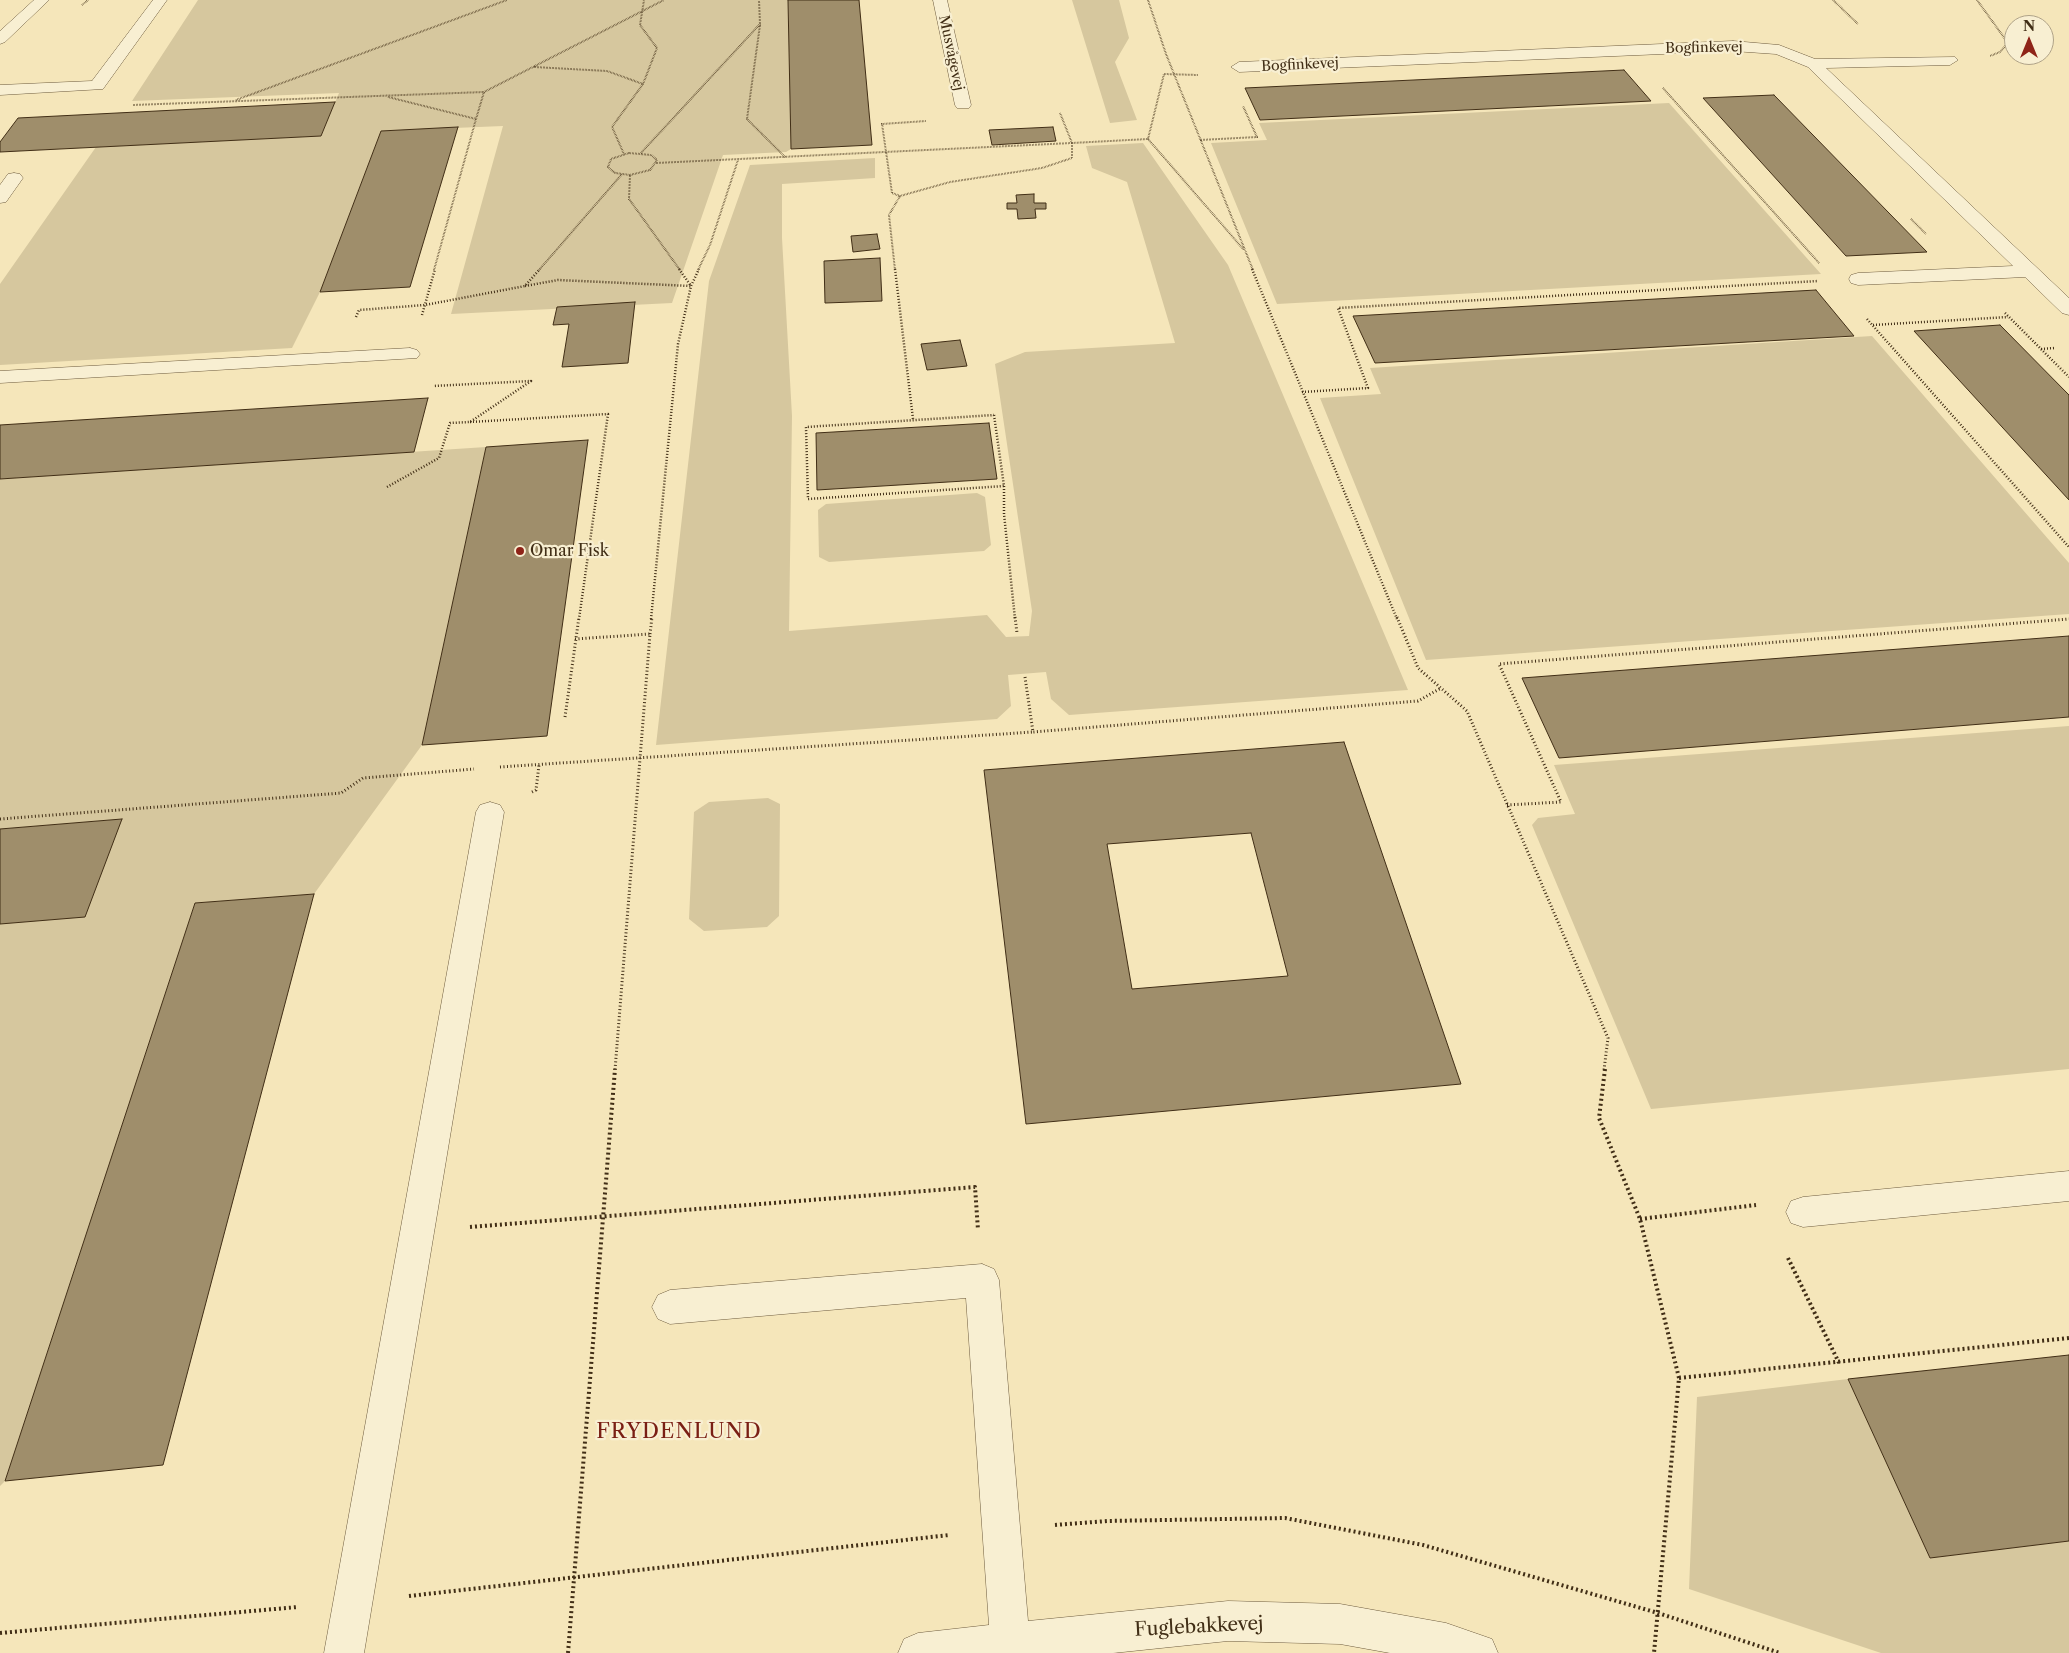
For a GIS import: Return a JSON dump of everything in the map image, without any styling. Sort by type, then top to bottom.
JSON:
[{"type":"street","points":[[0,39],[42,0]]},
{"type":"street","points":[[0,90],[97,86],[160,0]]},
{"type":"street","name":"Musvågevej","points":[[940,0],[963,105]]},
{"type":"street","name":"Bogfinkevej","points":[[1239,68],[1630,50],[1756,47],[1779,50],[1813,64],[2069,309]]},
{"type":"street","points":[[1813,64],[1950,60]]},
{"type":"street","points":[[0,198],[14,178]]},
{"type":"street","points":[[1858,279],[2028,271]]},
{"type":"street","points":[[0,377],[410,354]]},
{"type":"street","points":[[344,1653],[490,812]]},
{"type":"street","points":[[1803,1212],[2069,1186]]},
{"type":"street","points":[[670,1307],[982,1280],[1010,1643]]},
{"type":"street","name":"Fuglebakkevej","points":[[918,1653],[1228,1621],[1340,1624],[1446,1643],[1478,1653]]},
{"type":"path","points":[[233,101],[507,0]]},
{"type":"path","points":[[624,154],[612,127],[643,84],[657,48],[640,25],[644,0]]},
{"type":"path","points":[[126,106],[484,92],[664,0]]},
{"type":"path","points":[[759,0],[760,24],[746,119],[786,158]]},
{"type":"path","points":[[1148,0],[1173,73],[1200,140],[1302,392],[1418,668],[1467,710],[1608,1038],[1599,1118],[1640,1219],[1679,1378],[1654,1653]]},
{"type":"path","points":[[1833,0],[1857,23]]},
{"type":"path","points":[[1950,60],[1984,58],[2000,52],[2008,43],[1977,0]]},
{"type":"path","points":[[641,153],[760,24]]},
{"type":"path","points":[[1630,50],[2069,547]]},
{"type":"path","points":[[531,67],[607,71],[643,84]]},
{"type":"path","points":[[1148,139],[1164,74],[1204,76]]},
{"type":"path","points":[[425,305],[484,92]]},
{"type":"path","points":[[383,95],[476,119]]},
{"type":"path","points":[[1200,140],[1257,137],[1242,104]]},
{"type":"path","points":[[929,121],[882,124],[892,193],[900,196],[950,182],[1042,168],[1072,158],[1072,143],[1060,113]]},
{"type":"path","points":[[656,164],[657,160],[651,155],[641,153],[624,154],[611,159],[608,167],[615,173],[630,175],[650,170],[656,164],[1148,139]]},
{"type":"path","points":[[1148,139],[1246,253]]},
{"type":"path","points":[[568,1653],[650,634],[678,344],[691,286],[710,245],[738,160]]},
{"type":"path","points":[[525,286],[622,174]]},
{"type":"path","points":[[630,175],[629,199],[691,286]]},
{"type":"path","points":[[900,196],[889,215],[913,419]]},
{"type":"path","points":[[1909,217],[2069,377]]},
{"type":"path","points":[[1302,392],[1368,388],[1338,308],[1858,279]]},
{"type":"path","points":[[343,358],[359,310],[425,305],[558,280],[691,286]]},
{"type":"path","points":[[1873,325],[2008,317]]},
{"type":"path","points":[[433,386],[531,381],[470,422]]},
{"type":"path","points":[[387,487],[439,458],[450,423],[608,414],[565,717]]},
{"type":"path","points":[[1004,486],[808,499],[806,427],[994,415],[1004,486],[1004,514],[1017,633]]},
{"type":"path","points":[[1507,805],[1561,802],[1499,664],[2069,619]]},
{"type":"path","points":[[575,639],[650,634]]},
{"type":"path","points":[[1025,677],[1033,732]]},
{"type":"path","points":[[493,768],[1033,732],[1418,700],[1441,688]]},
{"type":"path","points":[[536,790],[539,764]]},
{"type":"path","points":[[0,819],[340,793],[363,778],[484,768]]},
{"type":"path","points":[[474,769],[469,795],[490,812]]},
{"type":"path","points":[[418,1231],[975,1187],[982,1280]]},
{"type":"path","points":[[1640,1219],[1762,1204],[1803,1212]]},
{"type":"path","points":[[1784,1248],[1839,1363]]},
{"type":"path","points":[[1679,1378],[2069,1338]]},
{"type":"path","points":[[0,1633],[352,1602],[574,1578],[751,1556],[1001,1530],[1107,1521],[1285,1518],[1423,1545],[1658,1613],[1780,1653]]},
{"type":"shaded area","points":[[198,0],[788,0],[791,149],[786,152],[723,155],[672,303],[451,314],[503,126],[381,131],[320,292],[292,348],[0,365],[0,284],[96,147],[321,136],[339,93],[132,101]]},
{"type":"shaded area","points":[[1072,0],[1119,0],[1129,38],[1115,62],[1137,120],[1110,123]]},
{"type":"shaded area","points":[[1669,103],[1821,274],[1277,304],[1211,143],[1267,140],[1259,123]]},
{"type":"shaded area","points":[[1143,143],[1228,265],[1408,690],[1069,715],[1051,699],[1046,672],[1008,675],[1011,706],[997,719],[656,745],[709,281],[750,165],[875,158],[875,178],[782,184],[782,238],[792,416],[789,631],[987,615],[1006,637],[1029,636],[1032,611],[995,364],[1025,352],[1175,343],[1127,182],[1092,168],[1086,146]]},
{"type":"shaded area","points":[[1872,336],[2069,563],[2069,614],[1426,660],[1320,398],[1381,394],[1370,368]]},
{"type":"shaded area","points":[[486,447],[422,745],[314,894],[195,903],[5,1481],[0,1486],[0,924],[121,819],[0,829],[0,479]]},
{"type":"shaded area","points":[[977,493],[985,497],[991,545],[984,551],[829,562],[819,557],[818,510],[826,504]]},
{"type":"shaded area","points":[[2069,726],[2069,1069],[1651,1109],[1532,825],[1538,818],[1575,814],[1554,765]]},
{"type":"shaded area","points":[[768,798],[780,804],[779,916],[767,927],[704,931],[689,919],[694,812],[709,802]]},
{"type":"shaded area","points":[[1848,1379],[1930,1558],[2069,1541],[2069,1653],[1881,1653],[1689,1589],[1697,1397]]},
{"type":"building","points":[[788,0],[859,0],[872,145],[791,149]]},
{"type":"building","points":[[1624,70],[1651,101],[1260,120],[1245,88]]},
{"type":"building","points":[[1774,95],[1927,252],[1846,256],[1703,98]]},
{"type":"building","points":[[335,102],[321,136],[0,152],[0,142],[18,118]]},
{"type":"building","points":[[458,127],[410,287],[320,292],[381,131]]},
{"type":"building","points":[[1053,127],[1056,141],[992,145],[989,130]]},
{"type":"building","points":[[1034,194],[1034,203],[1046,203],[1046,209],[1035,209],[1036,218],[1018,219],[1017,209],[1007,209],[1007,203],[1017,203],[1016,195]]},
{"type":"building","points":[[877,234],[880,249],[853,252],[851,236]]},
{"type":"building","points":[[880,258],[882,301],[825,303],[824,261]]},
{"type":"building","points":[[1816,290],[1854,336],[1375,363],[1353,316]]},
{"type":"building","points":[[635,302],[628,363],[562,367],[569,324],[553,325],[557,307]]},
{"type":"building","points":[[2000,325],[2069,395],[2069,500],[1914,331]]},
{"type":"building","points":[[960,340],[967,366],[927,370],[921,344]]},
{"type":"building","points":[[428,398],[414,452],[0,479],[0,425]]},
{"type":"building","points":[[989,423],[997,479],[817,490],[816,433]]},
{"type":"building","points":[[588,440],[547,736],[422,745],[486,447]]},
{"type":"building","points":[[2069,636],[2069,717],[1559,758],[1522,678]]},
{"type":"building","points":[[1344,742],[1461,1084],[1026,1124],[984,770]],"holes":[[[1251,833],[1288,976],[1132,989],[1107,844]]]},
{"type":"building","points":[[122,819],[85,917],[0,924],[0,829]]},
{"type":"building","points":[[314,894],[163,1465],[5,1481],[195,903]]},
{"type":"building","points":[[2069,1355],[2069,1541],[1930,1558],[1848,1379]]},
{"type":"place","name":"Omar Fisk","points":[[520,551]]},
{"type":"district","name":"FRYDENLUND","points":[[679,1432]]}]
